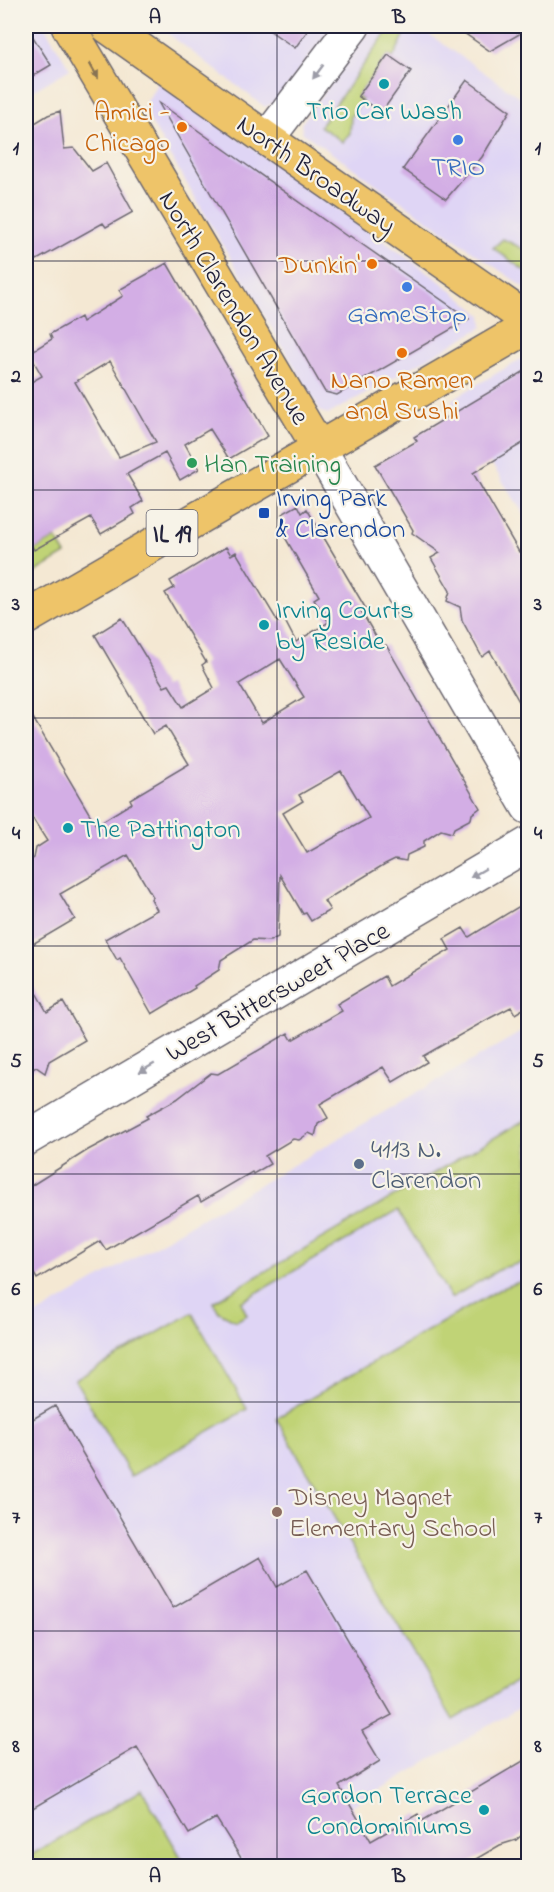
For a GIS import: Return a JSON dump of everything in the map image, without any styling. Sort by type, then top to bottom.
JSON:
[{"type":"main road","name":"North Clarendon Avenue","points":[[68,26],[319,448]]},
{"type":"main road","name":"North Broadway","points":[[108,26],[528,320]]},
{"type":"main road","name":"IL 19","points":[[26,618],[528,327]]},
{"type":"street","points":[[267,139],[353,26]]},
{"type":"street","name":"North Clarendon Avenue","points":[[319,448],[528,807]]},
{"type":"street","name":"West Bittersweet Place","points":[[26,1139],[528,844]]},
{"type":"shaded area","points":[[26,26],[44,26],[70,69],[26,95]]},
{"type":"shaded area","points":[[158,26],[333,26],[276,102],[265,107]]},
{"type":"shaded area","points":[[372,26],[417,26],[528,103],[528,290],[303,133],[301,124]]},
{"type":"shaded area","points":[[159,80],[437,279],[482,315],[483,327],[329,414],[321,412],[143,109]]},
{"type":"shaded area","points":[[528,356],[528,521],[451,400]]},
{"type":"shaded area","name":"Disney Magnet Elementary School","points":[[528,1028],[528,1703],[249,1866],[26,1866],[26,1321]]},
{"type":"green space","points":[[391,26],[416,26],[420,29],[414,27],[405,34],[393,58],[388,55],[358,96],[362,100],[351,116],[350,133],[343,142],[320,126]]},
{"type":"green space","points":[[503,239],[528,251],[528,273],[493,248]]},
{"type":"green space","points":[[56,538],[66,554],[26,578],[26,544],[30,543],[34,550]]},
{"type":"green space","points":[[528,1118],[528,1261],[502,1268],[451,1298],[398,1210],[241,1302],[247,1315],[236,1321],[219,1312],[213,1302]]},
{"type":"green space","points":[[528,1279],[528,1675],[453,1720],[276,1418],[500,1289]]},
{"type":"green space","points":[[192,1313],[247,1409],[131,1476],[75,1380]]},
{"type":"green space","points":[[142,1790],[186,1866],[26,1866],[26,1858]]},
{"type":"building","points":[[26,26],[51,65],[26,80]]},
{"type":"building","points":[[263,26],[311,26],[295,48]]},
{"type":"building","points":[[454,26],[528,26],[528,29],[490,51]]},
{"type":"building","name":"Trio Car Wash","points":[[388,55],[411,71],[381,113],[358,96]]},
{"type":"building","name":"TRIO","points":[[467,80],[510,111],[482,157],[446,199],[403,169]]},
{"type":"building","points":[[158,102],[348,237],[350,236],[469,319],[337,395],[325,392]]},
{"type":"building","points":[[60,111],[64,149],[74,148],[92,171],[106,163],[133,212],[106,227],[103,223],[26,266],[26,123],[35,123]]},
{"type":"building","points":[[167,263],[268,436],[229,459],[210,429],[185,444],[199,469],[180,480],[165,453],[127,474],[143,501],[132,508],[135,514],[101,534],[91,518],[34,550],[26,534],[26,385],[42,376],[29,353],[52,339],[50,334],[80,317],[82,322],[123,296],[119,290]],"holes":[[[110,361],[156,442],[119,457],[75,382]]]},
{"type":"building","points":[[528,369],[528,440],[473,473],[528,564],[528,717],[490,651],[482,657],[462,620],[460,607],[447,601],[450,591],[431,558],[440,553],[412,533],[413,530],[375,465],[417,441],[414,437]]},
{"type":"building","points":[[298,505],[302,513],[307,509],[366,609],[361,611],[382,647],[386,645],[480,808],[472,814],[471,819],[454,828],[452,833],[441,830],[424,841],[424,847],[407,855],[406,861],[395,859],[324,901],[330,910],[311,921],[306,913],[303,914],[280,875],[278,937],[270,941],[253,940],[221,960],[219,970],[194,986],[195,988],[152,1014],[120,958],[117,960],[105,939],[157,910],[151,899],[153,897],[128,855],[60,894],[75,919],[26,948],[26,863],[34,858],[36,848],[47,841],[26,808],[26,706],[96,825],[132,803],[130,799],[189,764],[166,726],[153,734],[95,635],[122,618],[164,687],[169,685],[183,707],[214,688],[202,665],[206,662],[165,593],[174,588],[170,581],[226,547],[231,555],[236,552],[278,622],[284,619],[296,642],[329,622],[314,599],[319,596],[279,527],[286,522],[282,514]],"holes":[[[280,659],[304,697],[262,723],[239,684]],[[341,771],[369,818],[307,853],[283,813],[303,801],[299,795]]]},
{"type":"building","points":[[528,901],[528,1006],[515,1014],[511,1007],[490,1018],[423,1056],[427,1062],[393,1082],[383,1067],[320,1104],[328,1118],[318,1124],[315,1136],[309,1133],[299,1140],[293,1139],[265,1156],[270,1164],[201,1202],[198,1196],[106,1250],[100,1241],[37,1279],[26,1260],[26,1189],[88,1150],[148,1118],[146,1116],[177,1099],[211,1073],[218,1074],[288,1033],[292,1040],[342,1011],[337,1004],[384,976],[389,986],[450,950],[444,939],[463,928],[469,937]]},
{"type":"building","points":[[26,975],[47,1012],[63,1002],[85,1040],[49,1061],[45,1073],[36,1067],[26,1074]]},
{"type":"building","points":[[55,1406],[173,1608],[260,1557],[277,1587],[307,1570],[392,1715],[362,1731],[380,1761],[339,1786],[371,1841],[418,1814],[422,1821],[528,1758],[528,1830],[516,1840],[500,1845],[464,1866],[246,1866],[216,1818],[189,1834],[137,1747],[26,1812],[26,1423]]},
{"type":"place","name":"Trio Car Wash","points":[[384,84]]},
{"type":"place","name":"Amici - Chicago","points":[[182,127]]},
{"type":"place","name":"TRIO","points":[[458,140]]},
{"type":"place","name":"Dunkin'","points":[[372,264]]},
{"type":"place","name":"GameStop","points":[[407,287]]},
{"type":"place","name":"Nano Ramen and Sushi","points":[[402,353]]},
{"type":"place","name":"Han Training","points":[[192,463]]},
{"type":"place","name":"Irving Park & Clarendon","points":[[264,513]]},
{"type":"place","name":"Irving Courts by Reside","points":[[264,625]]},
{"type":"place","name":"The Pattington","points":[[68,828]]},
{"type":"place","name":"4113 N. Clarendon","points":[[359,1164]]},
{"type":"place","name":"Disney Magnet Elementary School","points":[[277,1512]]},
{"type":"place","name":"Gordon Terrace Condominiums","points":[[484,1810]]}]
